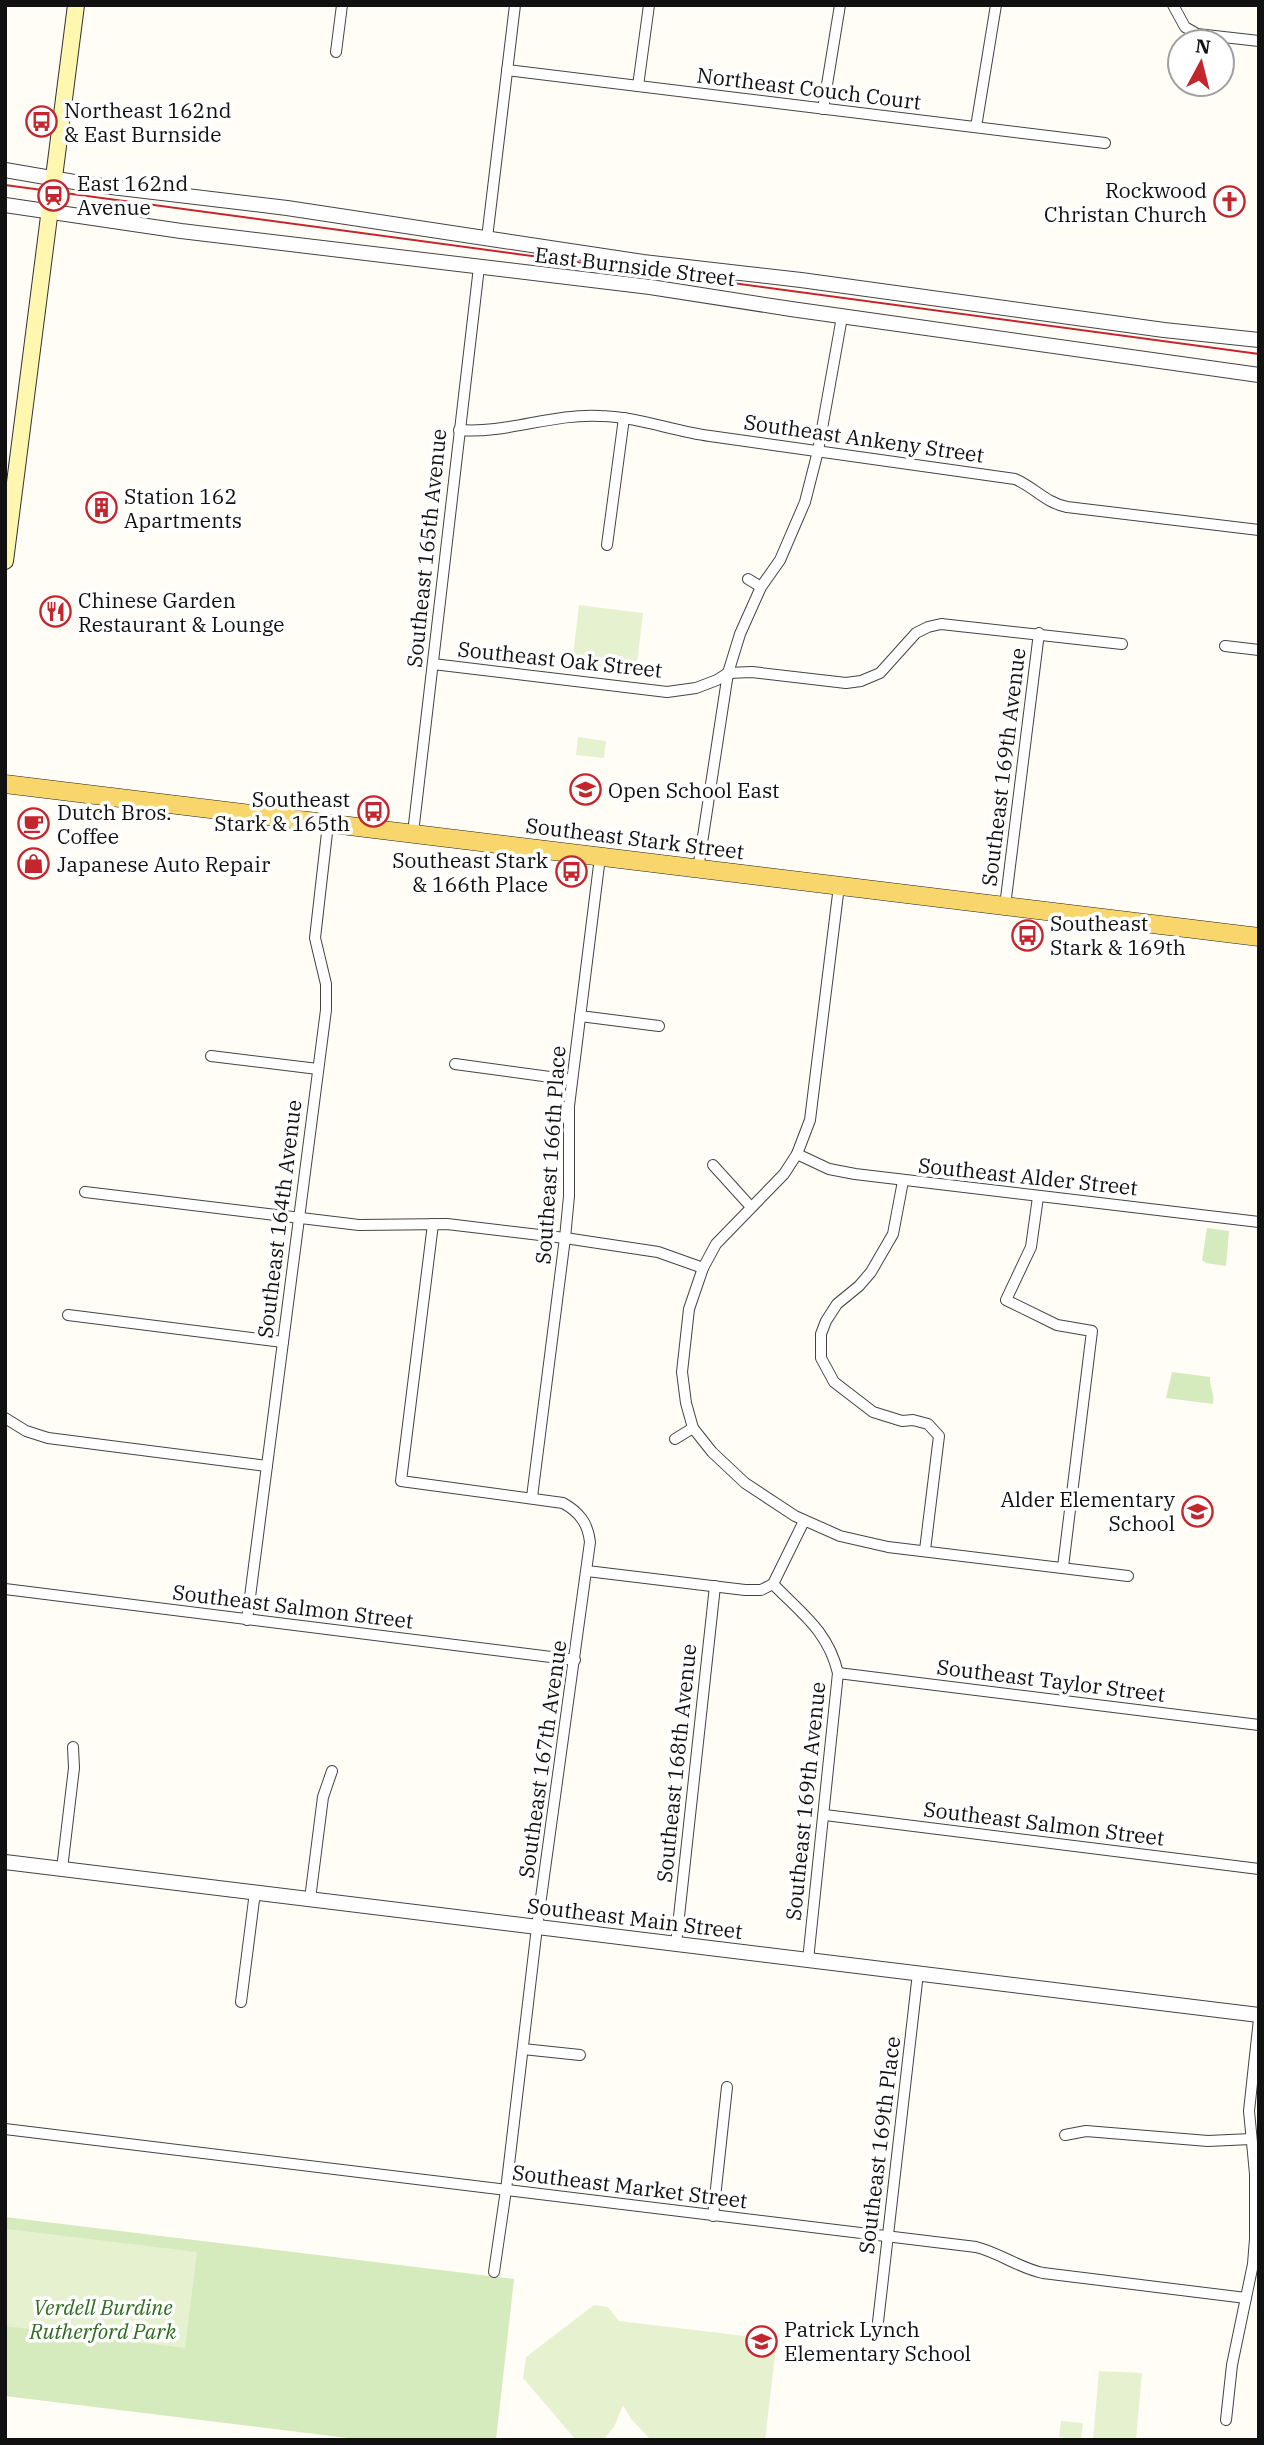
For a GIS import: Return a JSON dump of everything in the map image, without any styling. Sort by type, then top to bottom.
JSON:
[{"type":"main road","points":[[5,561],[76,5]]},
{"type":"main road","name":"Southeast Stark Street","points":[[5,785],[1259,937]]},
{"type":"street","points":[[335,52],[342,5]]},
{"type":"street","points":[[486,238],[515,5]]},
{"type":"street","points":[[638,86],[649,5]]},
{"type":"street","points":[[823,109],[840,5]]},
{"type":"street","points":[[976,127],[996,5]]},
{"type":"street","points":[[1173,5],[1185,27],[1197,34],[1259,41]]},
{"type":"street","name":"Northeast Couch Court","points":[[508,70],[1105,143]]},
{"type":"street","name":"East Burnside Street","points":[[5,170],[86,184],[286,208],[390,226],[643,262],[1259,340]]},
{"type":"street","name":"East Burnside Street","points":[[5,205],[52,203],[181,231],[638,285],[842,317],[1259,375]]},
{"type":"street","name":"Southeast 165th Avenue","points":[[413,833],[479,267]]},
{"type":"street","points":[[698,869],[728,673],[740,634],[761,587],[780,560],[805,502],[818,451],[842,317]]},
{"type":"street","name":"Southeast Ankeny Street","points":[[459,430],[477,432],[506,429],[577,416],[649,421],[705,435],[1015,479],[1026,483],[1055,505],[1259,530]]},
{"type":"street","points":[[607,545],[624,418]]},
{"type":"street","points":[[748,579],[761,587]]},
{"type":"street","name":"Southeast Oak Street","points":[[433,664],[667,691],[696,688],[728,673],[752,672],[846,683],[861,681],[880,673],[912,637],[928,627],[941,624],[1039,633]]},
{"type":"street","points":[[1039,633],[1122,644]]},
{"type":"street","name":"Southeast 169th Avenue","points":[[1005,906],[1039,633]]},
{"type":"street","points":[[1225,646],[1259,650]]},
{"type":"street","name":"Southeast 164th Avenue","points":[[247,1620],[327,996],[315,938],[328,824]]},
{"type":"street","name":"Southeast 166th Place","points":[[532,1497],[565,1238],[569,1196],[568,1118],[600,857]]},
{"type":"street","points":[[839,886],[810,1120],[797,1154],[778,1182],[716,1244],[703,1268],[689,1309],[682,1372],[693,1428],[712,1452],[745,1483],[804,1521],[866,1543],[1128,1576]]},
{"type":"street","points":[[580,1016],[659,1026]]},
{"type":"street","points":[[211,1056],[318,1069]]},
{"type":"street","points":[[456,1064],[572,1080]]},
{"type":"street","name":"Southeast Alder Street","points":[[797,1154],[830,1169],[903,1181],[1259,1222]]},
{"type":"street","points":[[713,1165],[751,1207]]},
{"type":"street","points":[[903,1181],[893,1234],[871,1272],[832,1312],[821,1334],[820,1347],[825,1369],[834,1382],[858,1402],[887,1417],[928,1424],[939,1436],[925,1550]]},
{"type":"street","points":[[85,1192],[377,1226],[433,1223],[565,1238],[658,1252],[703,1268]]},
{"type":"street","points":[[1038,1197],[1031,1247],[1006,1300],[1057,1325],[1091,1331],[1063,1567]]},
{"type":"street","points":[[433,1223],[401,1481],[532,1497]]},
{"type":"street","points":[[68,1315],[283,1342]]},
{"type":"street","points":[[5,1418],[26,1431],[48,1438],[267,1466]]},
{"type":"street","points":[[675,1438],[693,1428]]},
{"type":"street","name":"Southeast 167th Avenue","points":[[494,2273],[537,1927],[587,1572],[589,1532],[574,1509],[563,1503],[532,1497]]},
{"type":"street","points":[[587,1572],[761,1590],[773,1584],[804,1521]]},
{"type":"street","name":"Southeast 169th Avenue","points":[[773,1584],[823,1635],[835,1659],[838,1673],[808,1960]]},
{"type":"street","name":"Southeast 168th Avenue","points":[[676,1944],[715,1586]]},
{"type":"street","name":"Southeast Salmon Street","points":[[5,1589],[575,1660]]},
{"type":"street","name":"Southeast Taylor Street","points":[[838,1673],[1259,1725]]},
{"type":"street","points":[[62,1869],[74,1768],[73,1747]]},
{"type":"street","points":[[310,1899],[323,1797],[332,1771]]},
{"type":"street","name":"Southeast Salmon Street","points":[[825,1815],[1259,1869]]},
{"type":"street","name":"Southeast Main Street","points":[[5,1862],[1259,2017]]},
{"type":"street","points":[[241,2002],[255,1892]]},
{"type":"street","name":"Southeast 169th Place","points":[[878,2322],[918,1973]]},
{"type":"street","points":[[1226,2420],[1236,2345],[1253,2264],[1256,2225],[1251,2087],[1259,2017]]},
{"type":"street","points":[[523,2049],[580,2054]]},
{"type":"street","points":[[713,2216],[727,2087]]},
{"type":"street","name":"Southeast Market Street","points":[[5,2129],[888,2236],[988,2250],[1030,2270],[1043,2273],[1246,2298]]},
{"type":"street","points":[[1065,2134],[1086,2131],[1208,2141],[1251,2139]]},
{"type":"green space","points":[[579,605],[643,613],[636,672],[572,664]]},
{"type":"green space","points":[[578,737],[606,741],[604,758],[576,755]]},
{"type":"green space","points":[[1207,1228],[1229,1231],[1226,1266],[1202,1260]]},
{"type":"green space","points":[[1172,1372],[1210,1377],[1213,1404],[1166,1398]]},
{"type":"green space","name":"Verdell Burdine Rutherford Park","points":[[5,2217],[514,2279],[496,2440],[364,2440],[5,2396]]},
{"type":"green space","points":[[7,2229],[197,2252],[185,2348],[5,2326]]},
{"type":"green space","points":[[594,2305],[608,2307],[619,2321],[770,2339],[776,2347],[765,2440],[651,2440],[631,2419],[623,2405],[614,2427],[603,2440],[576,2440],[523,2378],[526,2357]]},
{"type":"green space","points":[[1099,2371],[1142,2373],[1136,2440],[1093,2440]]},
{"type":"green space","points":[[1061,2421],[1083,2423],[1081,2440],[1059,2437]]},
{"type":"tram line","points":[[5,185],[1259,354]]},
{"type":"place","name":"Northeast 162nd & East Burnside","points":[[41,122]]},
{"type":"place","name":"East 162nd Avenue","points":[[54,195]]},
{"type":"place","name":"Rockwood Christan Church","points":[[1230,202]]},
{"type":"place","name":"Station 162 Apartments","points":[[101,508]]},
{"type":"place","name":"Chinese Garden Restaurant & Lounge","points":[[55,612]]},
{"type":"place","name":"Open School East","points":[[585,790]]},
{"type":"place","name":"Southeast Stark & 165th","points":[[373,811]]},
{"type":"place","name":"Dutch Bros. Coffee","points":[[34,824]]},
{"type":"place","name":"Japanese Auto Repair","points":[[34,864]]},
{"type":"place","name":"Southeast Stark & 166th Place","points":[[571,872]]},
{"type":"place","name":"Southeast Stark & 169th","points":[[1027,935]]},
{"type":"place","name":"Alder Elementary School","points":[[1198,1511]]},
{"type":"place","name":"Patrick Lynch Elementary School","points":[[761,2341]]}]
